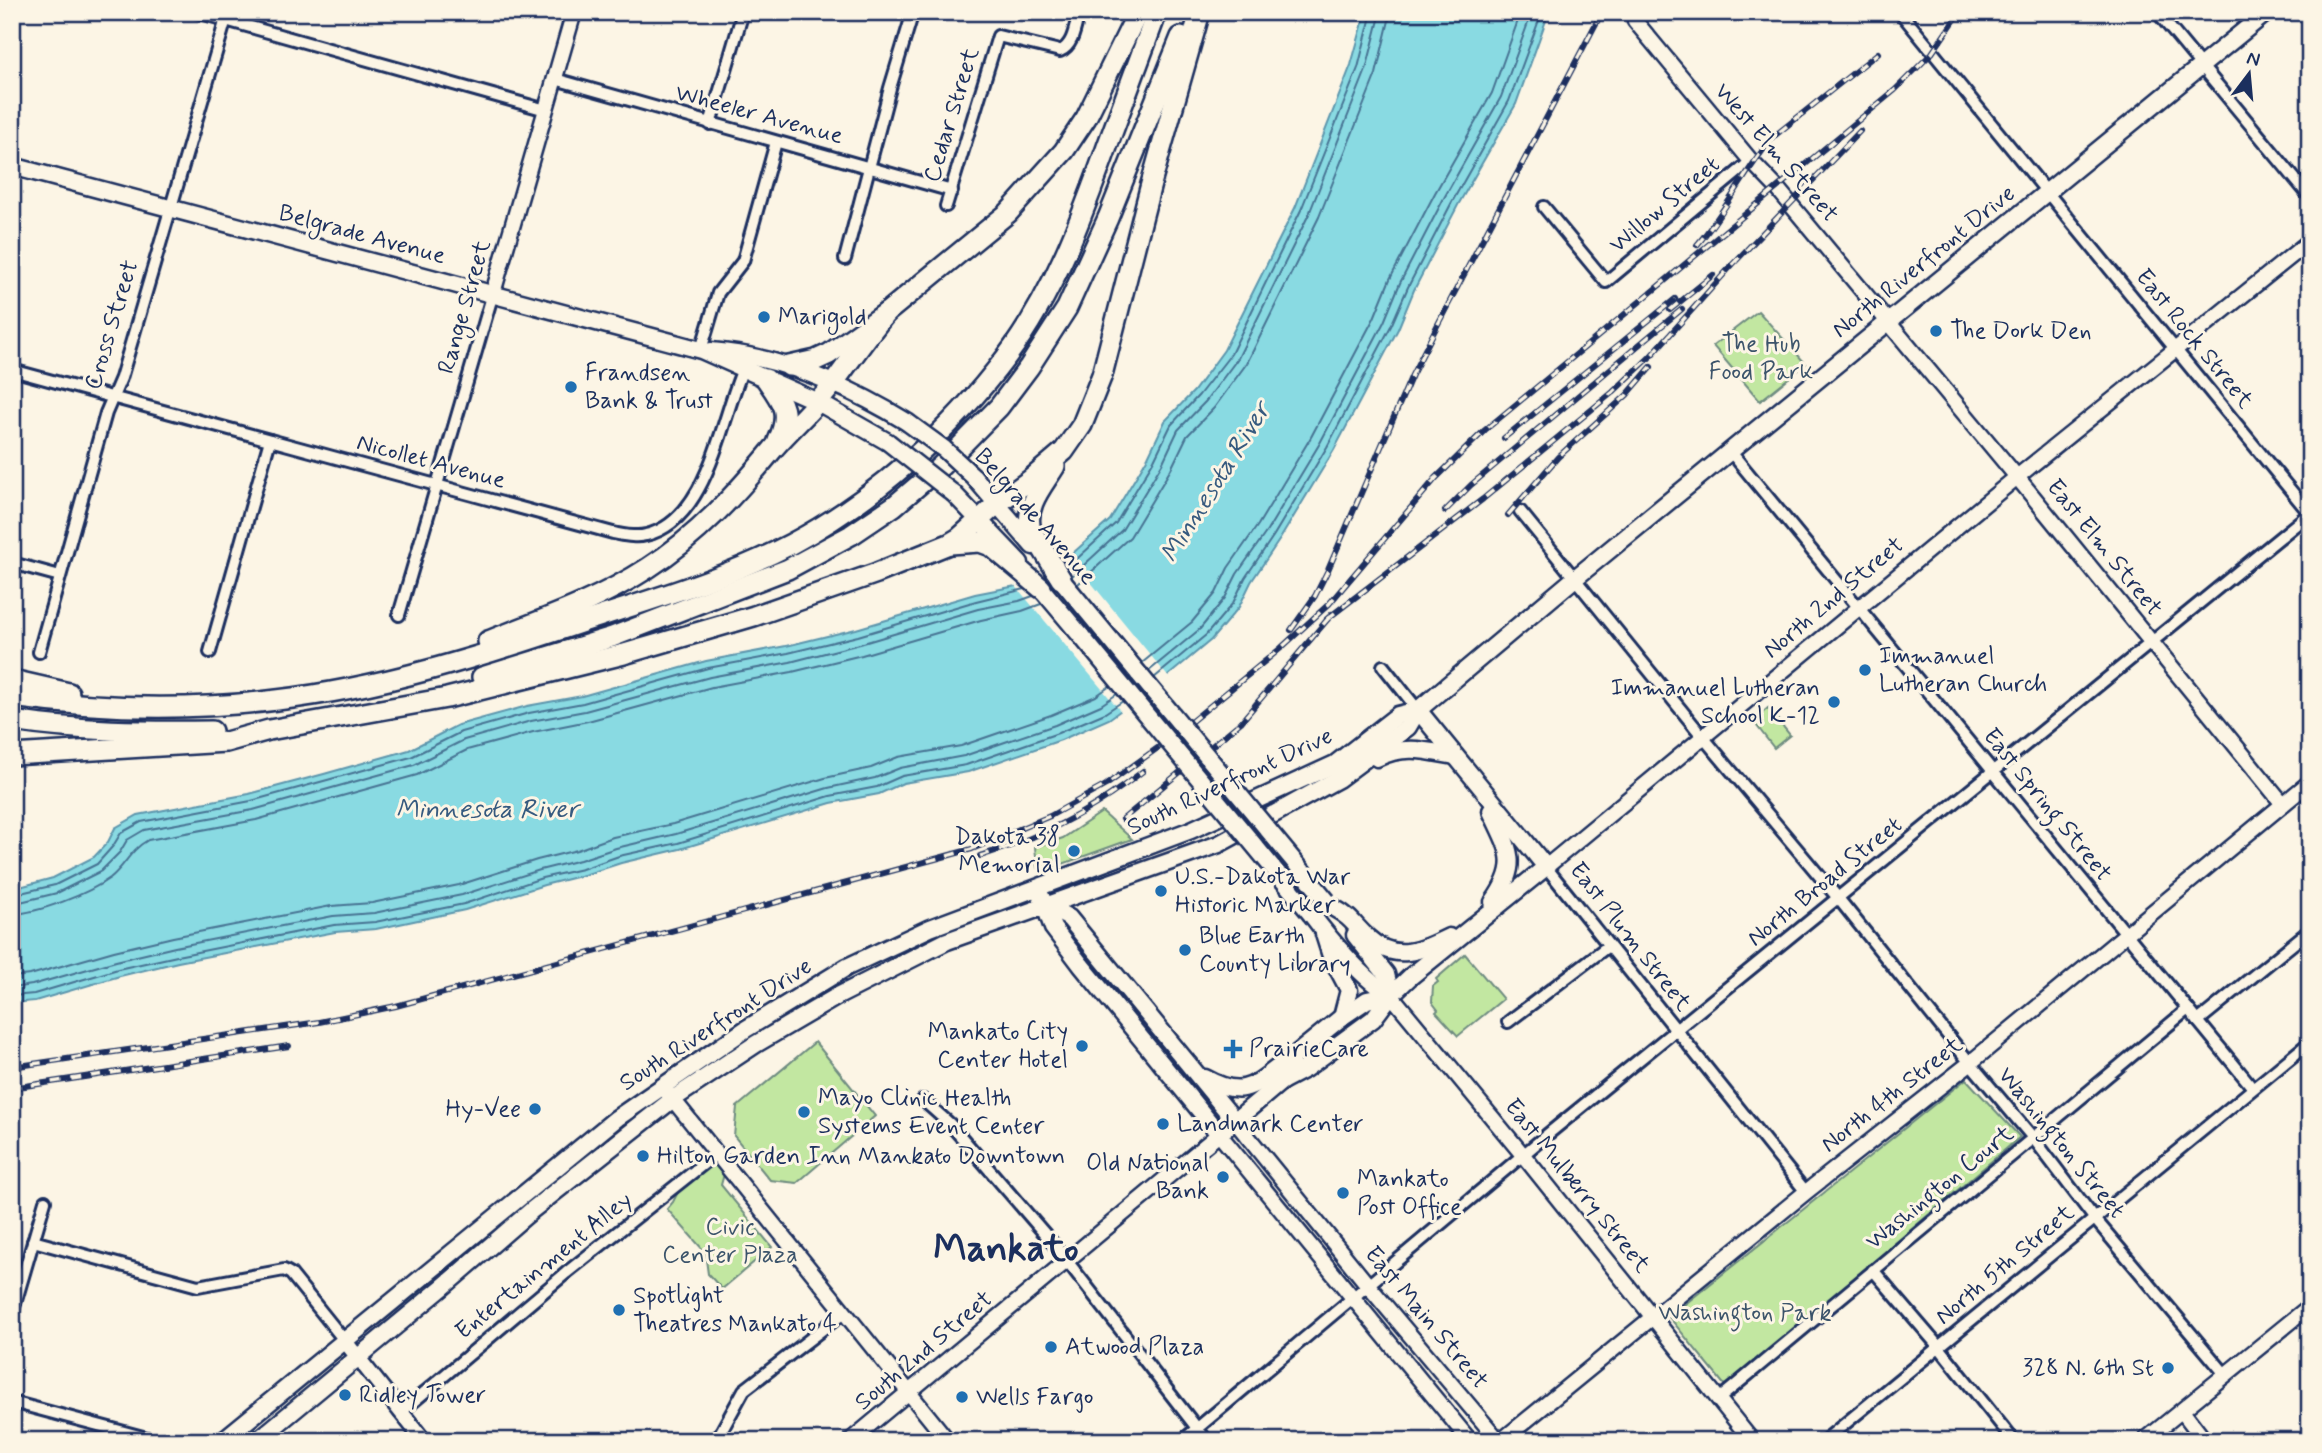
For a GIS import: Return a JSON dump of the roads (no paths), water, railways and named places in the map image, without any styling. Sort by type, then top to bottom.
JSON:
[{"type":"highway","points":[[789,366],[829,354],[886,313],[1008,213],[1064,151],[1086,118],[1138,12]]},
{"type":"highway","points":[[12,697],[105,707],[177,706],[276,701],[336,691],[489,653],[703,582],[791,544],[873,491],[909,461],[946,427],[1009,353],[1042,299],[1081,220],[1157,12]]},
{"type":"highway","points":[[364,712],[612,637],[788,569],[851,535],[894,506],[942,466],[999,407],[1067,308],[1108,218],[1191,12]]},
{"type":"highway","points":[[1061,579],[1028,532],[1030,511],[1063,451],[1082,425],[1102,375],[1150,184],[1200,12]]},
{"type":"highway","points":[[420,672],[485,642],[564,611],[646,569],[705,526],[834,383],[886,313]]},
{"type":"highway","points":[[766,379],[785,411],[786,423],[776,446]]},
{"type":"highway","points":[[12,755],[226,742],[269,730],[447,698],[624,654],[754,616],[877,573],[949,544],[998,503],[1030,481],[1063,451]]},
{"type":"highway","points":[[949,544],[980,542],[1004,550],[1041,588]]},
{"type":"highway","points":[[12,680],[89,697],[177,706]]},
{"type":"highway","points":[[12,721],[127,732],[269,730]]},
{"type":"main road","name":"North Riverfront Drive","points":[[1418,710],[1574,579],[2267,12]]},
{"type":"main road","name":"Belgrade Avenue","points":[[12,166],[701,350],[816,401],[888,442],[954,494],[1004,550]]},
{"type":"main road","name":"Belgrade Avenue","points":[[701,350],[737,353],[789,366],[834,383],[907,422],[944,449],[1028,532]]},
{"type":"main road","name":"Belgrade Avenue","points":[[1061,579],[1331,904]]},
{"type":"main road","name":"Belgrade Avenue","points":[[1041,588],[1322,928]]},
{"type":"main road","name":"East Plum Street","points":[[1418,710],[1546,867]]},
{"type":"main road","name":"South Riverfront Drive","points":[[257,1441],[532,1210],[673,1098],[756,1044],[838,996],[947,941],[1219,844],[1338,779],[1408,727],[1418,710]]},
{"type":"main road","name":"South Riverfront Drive","points":[[222,1441],[617,1118],[746,1029],[847,967],[930,928],[1191,830],[1335,764],[1398,715],[1418,710]]},
{"type":"main road","points":[[1338,779],[1395,750],[1420,749],[1455,757]]},
{"type":"main road","points":[[1331,904],[1351,917],[1368,938],[1384,948],[1407,953],[1420,951],[1478,922],[1505,885],[1510,867],[1507,845],[1481,789]]},
{"type":"main road","name":"North 2nd Street","points":[[1219,1133],[1282,1081],[1305,1069],[1373,1019],[1391,995],[1546,867]]},
{"type":"main road","name":"East Main Street","points":[[1037,888],[1053,928],[1080,965],[1219,1133]]},
{"type":"main road","points":[[1331,904],[1386,974],[1391,995]]},
{"type":"main road","name":"East Main Street","points":[[1046,905],[1069,918],[1235,1121]]},
{"type":"main road","points":[[1322,928],[1378,988],[1391,995]]},
{"type":"main road","points":[[1322,928],[1331,956],[1349,990],[1342,1017]]},
{"type":"main road","name":"North 2nd Street","points":[[1282,1081],[1294,1056],[1342,1017],[1367,1000],[1391,995]]},
{"type":"main road","points":[[1194,1072],[1223,1088],[1237,1090],[1253,1086],[1294,1056]]},
{"type":"street","points":[[197,12],[227,16],[546,110]]},
{"type":"street","name":"Range Street","points":[[400,615],[574,12]]},
{"type":"street","points":[[710,124],[743,12]]},
{"type":"street","points":[[845,259],[890,88],[914,12]]},
{"type":"street","name":"Cedar Street","points":[[946,206],[998,36],[1053,51],[1064,50],[1070,41],[1079,12]]},
{"type":"street","name":"West Elm Street","points":[[1634,12],[1635,21],[1888,321]]},
{"type":"street","name":"East Rock Street","points":[[1900,12],[2310,513]]},
{"type":"street","points":[[2157,12],[2310,197]]},
{"type":"street","name":"Cross Street","points":[[39,652],[106,413],[121,378],[227,16]]},
{"type":"street","name":"Wheeler Avenue","points":[[555,79],[951,191]]},
{"type":"street","points":[[701,350],[718,293],[743,261],[776,142]]},
{"type":"street","name":"Willow Street","points":[[1544,207],[1606,282],[1751,161]]},
{"type":"street","name":"North 2nd Street","points":[[1546,867],[2017,477],[2310,241]]},
{"type":"street","name":"East Elm Street","points":[[1888,321],[2283,804]]},
{"type":"street","name":"Nicollet Avenue","points":[[12,370],[614,533],[646,535],[667,526],[693,499],[703,481],[743,369]]},
{"type":"street","points":[[210,652],[270,440]]},
{"type":"street","name":"East Spring Street","points":[[1730,451],[2253,1088]]},
{"type":"street","name":"Washington Street","points":[[1520,511],[2034,1139],[2094,1218],[2225,1374]]},
{"type":"street","name":"North Broad Street","points":[[1182,1441],[1523,1155],[2310,513]]},
{"type":"street","points":[[12,564],[60,576]]},
{"type":"street","points":[[1383,667],[1418,710]]},
{"type":"street","name":"North 4th Street","points":[[1500,1441],[1806,1192],[1970,1063],[2310,782]]},
{"type":"street","name":"East Plum Street","points":[[1546,867],[1806,1192]]},
{"type":"street","points":[[2198,1021],[2310,930]]},
{"type":"street","points":[[1508,1021],[1608,946]]},
{"type":"street","name":"East Mulberry Street","points":[[1391,995],[1752,1441]]},
{"type":"street","name":"Washington Court","points":[[1719,1399],[2188,1009]]},
{"type":"street","name":"North 5th Street","points":[[1825,1441],[2310,1042]]},
{"type":"street","points":[[661,1086],[948,1441]]},
{"type":"street","points":[[923,1100],[950,1124],[1068,1261],[1207,1441]]},
{"type":"street","name":"East Main Street","points":[[1235,1121],[1367,1284],[1500,1441]]},
{"type":"street","name":"South 2nd Street","points":[[850,1441],[1219,1133]]},
{"type":"street","name":"East Main Street","points":[[1219,1133],[1470,1441]]},
{"type":"street","name":"Entertainment Alley","points":[[400,1413],[566,1273],[716,1154]]},
{"type":"street","points":[[12,1314],[45,1201]]},
{"type":"street","points":[[33,1241],[198,1286],[284,1270],[292,1273],[424,1441]]},
{"type":"street","points":[[1873,1270],[2014,1441]]},
{"type":"street","points":[[2144,1441],[2310,1306]]},
{"type":"street","points":[[716,1441],[744,1390],[845,1312]]},
{"type":"street","points":[[12,1402],[158,1441]]},
{"type":"street","points":[[2182,1411],[2205,1441]]},
{"type":"water","name":"Minnesota River","points":[[1366,12],[1549,12],[1516,104],[1458,205],[1414,290],[1398,329],[1334,450],[1251,582],[1239,607],[1211,640],[1109,719],[1061,740],[968,772],[903,783],[879,794],[831,803],[465,910],[376,929],[335,932],[178,962],[35,1001],[12,1003],[12,889],[53,878],[94,857],[108,842],[115,828],[138,815],[249,794],[324,774],[409,750],[458,725],[527,706],[582,696],[706,661],[856,629],[975,594],[1016,586],[1054,570],[1110,520],[1148,457],[1165,421],[1194,391],[1224,350],[1295,208],[1351,65]]},
{"type":"railway","points":[[1291,630],[1315,596],[1328,570],[1412,375],[1602,12]]},
{"type":"railway","points":[[12,1067],[319,1022],[396,1006],[972,849],[1050,816],[1106,785],[1166,742],[1281,648],[1329,604],[1436,478],[1485,430],[1895,90],[1932,53],[1960,12]]},
{"type":"railway","points":[[1697,245],[1773,137],[1878,53]]},
{"type":"railway","points":[[1327,619],[1483,499],[1613,392],[1649,358],[1733,264],[1860,131]]},
{"type":"railway","points":[[1670,310],[1713,275]]},
{"type":"railway","points":[[1504,438],[1675,299]]},
{"type":"railway","points":[[1445,511],[1471,485],[1682,309]]},
{"type":"railway","points":[[1508,515],[1558,457],[1627,395],[1651,367]]},
{"type":"railway","points":[[1123,819],[1241,722],[1332,614]]},
{"type":"railway","points":[[980,856],[1024,841],[1066,821],[1143,771]]},
{"type":"railway","points":[[12,1088],[289,1046]]},
{"type":"place","name":"Marigold","points":[[764,317]]},
{"type":"place","name":"The Dork Den","points":[[1936,331]]},
{"type":"place","name":"Frandsen Bank & Trust","points":[[571,387]]},
{"type":"place","name":"Immanuel Lutheran Church","points":[[1865,670]]},
{"type":"place","name":"Immanuel Lutheran School K-12","points":[[1834,702]]},
{"type":"place","name":"Dakota 38 Memorial","points":[[1074,851]]},
{"type":"place","name":"U.S.-Dakota War Historic Marker","points":[[1161,891]]},
{"type":"place","name":"Blue Earth County Library","points":[[1185,950]]},
{"type":"place","name":"Mankato City Center Hotel","points":[[1082,1046]]},
{"type":"place","name":"PrairieCare","points":[[1233,1049]]},
{"type":"place","name":"Hy-Vee","points":[[535,1109]]},
{"type":"place","name":"Mayo Clinic Health Systems Event Center","points":[[804,1112]]},
{"type":"place","name":"Landmark Center","points":[[1163,1124]]},
{"type":"place","name":"Hilton Garden Inn Mankato Downtown","points":[[643,1156]]},
{"type":"place","name":"Old National Bank","points":[[1223,1177]]},
{"type":"place","name":"Mankato Post Office","points":[[1343,1193]]},
{"type":"place","name":"Spotlight Theatres Mankato 4","points":[[619,1310]]},
{"type":"place","name":"Atwood Plaza","points":[[1051,1347]]},
{"type":"place","name":"328 N. 6th St","points":[[2168,1368]]},
{"type":"place","name":"Ridley Tower","points":[[345,1395]]},
{"type":"place","name":"Wells Fargo","points":[[962,1397]]},
{"type":"district","name":"Mankato","points":[[1006,1249]]},
{"type":"park label","name":"The Hub Food Park","points":[[1761,358]]},
{"type":"park label","name":"Civic Center Plaza","points":[[730,1241]]},
{"type":"park label","name":"Washington Park","points":[[1745,1313]]}]
